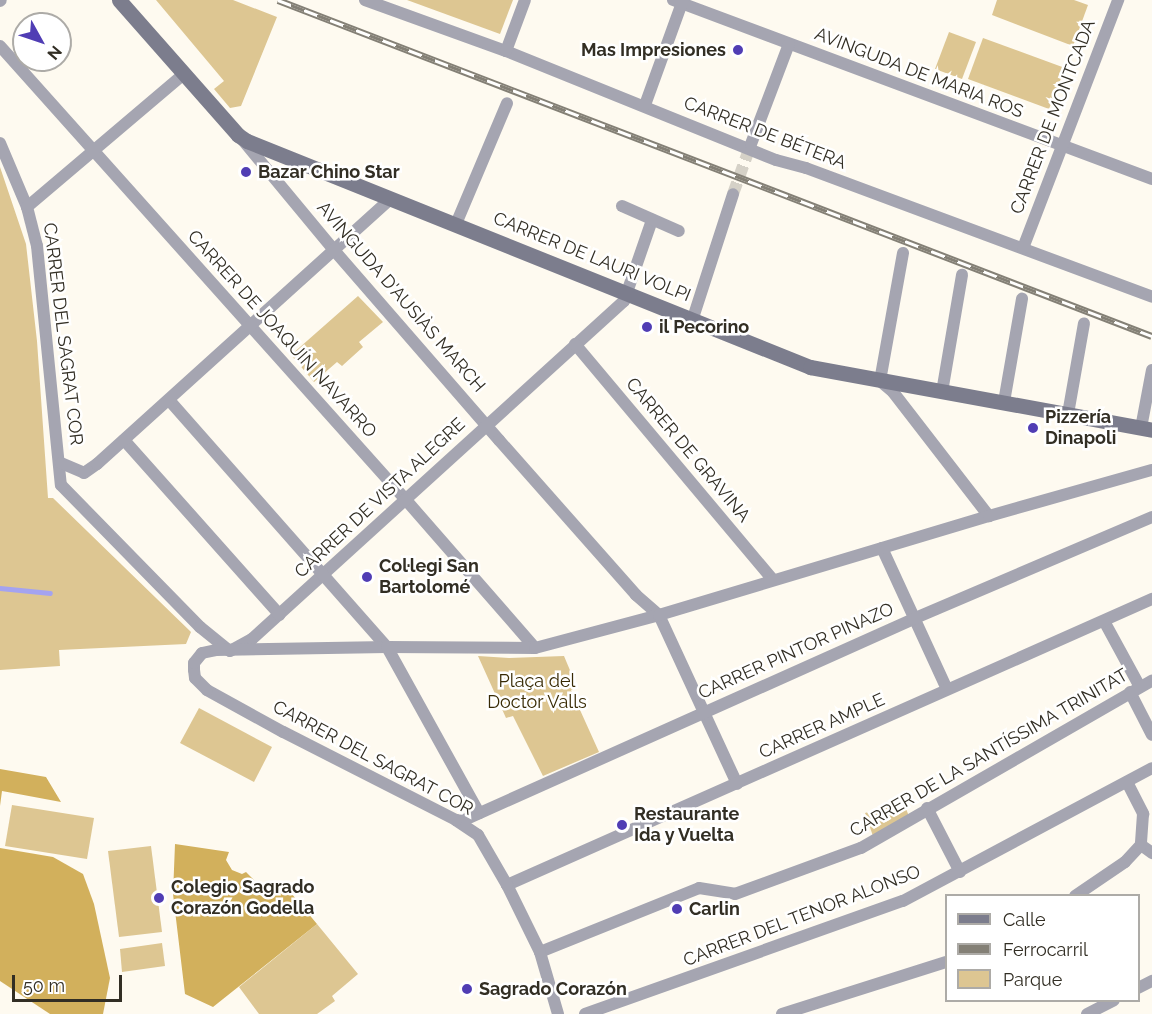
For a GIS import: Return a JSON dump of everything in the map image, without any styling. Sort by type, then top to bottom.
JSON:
[{"type":"street","name":"AVINGUDA D'AUSIÀS MARCH","points":[[119,0],[238,135],[333,249],[486,425],[636,595],[659,615]]},
{"type":"street","name":"CARRER DE BÉTERA","points":[[365,0],[645,105],[776,160],[806,168],[1152,297]]},
{"type":"street","points":[[506,51],[525,0]]},
{"type":"street","name":"CARRER DE MONTCADA","points":[[1023,248],[1118,0]]},
{"type":"street","points":[[645,105],[679,1]]},
{"type":"street","name":"AVINGUDA DE MARIA ROS","points":[[679,1],[1152,179]]},
{"type":"street","points":[[751,144],[789,44]]},
{"type":"street","name":"CARRER DE JOAQUÍN NAVARRO","points":[[0,46],[5,61],[95,150],[535,648]]},
{"type":"street","points":[[27,207],[184,74]]},
{"type":"street","points":[[456,224],[507,102]]},
{"type":"street","name":"CARRER DE LAURI VOLPI","points":[[238,135],[247,141],[693,318],[810,367],[1147,429]]},
{"type":"street","name":"CARRER DEL SAGRAT COR","points":[[0,142],[27,207],[37,246],[61,463],[61,485],[200,627],[230,651]]},
{"type":"street","points":[[693,318],[733,194]]},
{"type":"street","points":[[61,463],[84,473],[169,400],[249,324],[391,198]]},
{"type":"street","points":[[622,206],[679,231]]},
{"type":"street","points":[[627,293],[652,220]]},
{"type":"street","points":[[903,253],[880,381],[893,393],[989,516]]},
{"type":"street","points":[[942,392],[962,275]]},
{"type":"street","name":"CARRER DE VISTA ALEGRE","points":[[230,651],[248,643],[280,615],[624,301],[627,293]]},
{"type":"street","points":[[1004,402],[1022,299]]},
{"type":"street","points":[[1068,414],[1084,323]]},
{"type":"street","name":"CARRER DE GRAVINA","points":[[575,344],[773,580]]},
{"type":"street","points":[[1147,429],[1152,370]]},
{"type":"street","points":[[169,400],[387,647],[479,813]]},
{"type":"street","points":[[124,440],[280,615]]},
{"type":"street","points":[[230,651],[387,647],[535,648],[659,615],[989,516],[1152,470]]},
{"type":"street","name":"CARRER PINTOR PINAZO","points":[[456,820],[462,821],[913,619],[1152,517]]},
{"type":"street","points":[[882,548],[947,689]]},
{"type":"street","name":"CARRER AMPLE","points":[[507,885],[1152,599]]},
{"type":"street","points":[[659,615],[737,784]]},
{"type":"street","points":[[1104,621],[1152,735]]},
{"type":"street","name":"CARRER DEL SAGRAT COR","points":[[230,651],[206,651],[194,663],[195,678],[207,690],[283,732],[456,820],[478,835],[507,885],[540,951],[558,1014]]},
{"type":"street","name":"CARRER DE LA SANTÍSSIMA TRINITAT","points":[[540,951],[699,888],[735,894],[861,848],[927,808],[1152,681]]},
{"type":"street","name":"CARRER DEL TENOR ALONSO","points":[[585,1014],[903,901],[1152,768]]},
{"type":"street","points":[[1079,894],[1125,862],[1141,845],[1143,814],[1127,782]]},
{"type":"street","points":[[927,808],[960,872]]},
{"type":"street","points":[[1141,845],[1152,853]]},
{"type":"street","points":[[782,1014],[945,962]]},
{"type":"street","points":[[1087,1014],[1110,1002]]},
{"type":"green space","points":[[156,0],[233,0],[277,17],[241,106],[230,108],[214,89],[224,81]]},
{"type":"green space","points":[[407,0],[513,0],[500,34]]},
{"type":"green space","points":[[997,0],[1074,0],[1088,5],[1073,46],[992,15]]},
{"type":"green space","points":[[949,32],[976,42],[962,79],[935,69]]},
{"type":"green space","points":[[983,38],[1065,68],[1049,109],[968,79]]},
{"type":"green space","points":[[0,167],[26,244],[37,341],[48,498],[53,498],[191,632],[186,644],[59,650],[60,666],[0,670]]},
{"type":"green space","points":[[358,296],[383,322],[359,342],[363,347],[342,366],[337,362],[314,382],[291,355]]},
{"type":"green space","name":"Plaça del Doctor Valls","points":[[478,656],[509,658],[564,656],[577,687],[571,690],[599,752],[543,776],[513,716],[506,718]]},
{"type":"green space","points":[[199,708],[272,747],[254,782],[180,743]]},
{"type":"green space","points":[[903,802],[909,816],[874,839],[865,813]]},
{"type":"green space","points":[[12,805],[94,818],[87,859],[5,846]]},
{"type":"green space","points":[[151,846],[162,932],[119,937],[108,851]]},
{"type":"green space","points":[[317,924],[358,974],[332,996],[335,1001],[317,1014],[259,1014],[239,987]]},
{"type":"green space","points":[[162,943],[165,966],[122,972],[120,949]]},
{"type":"shaded area","points":[[0,769],[46,777],[61,802],[2,791],[0,806]]},
{"type":"shaded area","points":[[175,844],[229,852],[226,860],[232,870],[242,874],[246,872],[267,893],[281,881],[317,924],[213,1007],[185,994],[173,894]]},
{"type":"shaded area","points":[[0,848],[53,857],[83,874],[94,904],[110,978],[103,1014],[50,1014],[0,981]]},
{"type":"waterway","points":[[0,588],[50,593]]},
{"type":"tunnel","points":[[733,194],[751,144]]},
{"type":"railway","points":[[278,0],[1152,336]]},
{"type":"place","name":"Mas Impresiones","points":[[738,50]]},
{"type":"place","name":"Bazar Chino Star","points":[[246,172]]},
{"type":"place","name":"il Pecorino","points":[[647,327]]},
{"type":"place","name":"Pizzería Dinapoli","points":[[1033,428]]},
{"type":"place","name":"Col·legi San Bartolomé","points":[[367,577]]},
{"type":"place","name":"Restaurante Ida y Vuelta","points":[[622,825]]},
{"type":"place","name":"Colegio Sagrado Corazón Godella","points":[[159,898]]},
{"type":"place","name":"Carlin","points":[[677,909]]},
{"type":"place","name":"Sagrado Corazón","points":[[467,989]]}]
